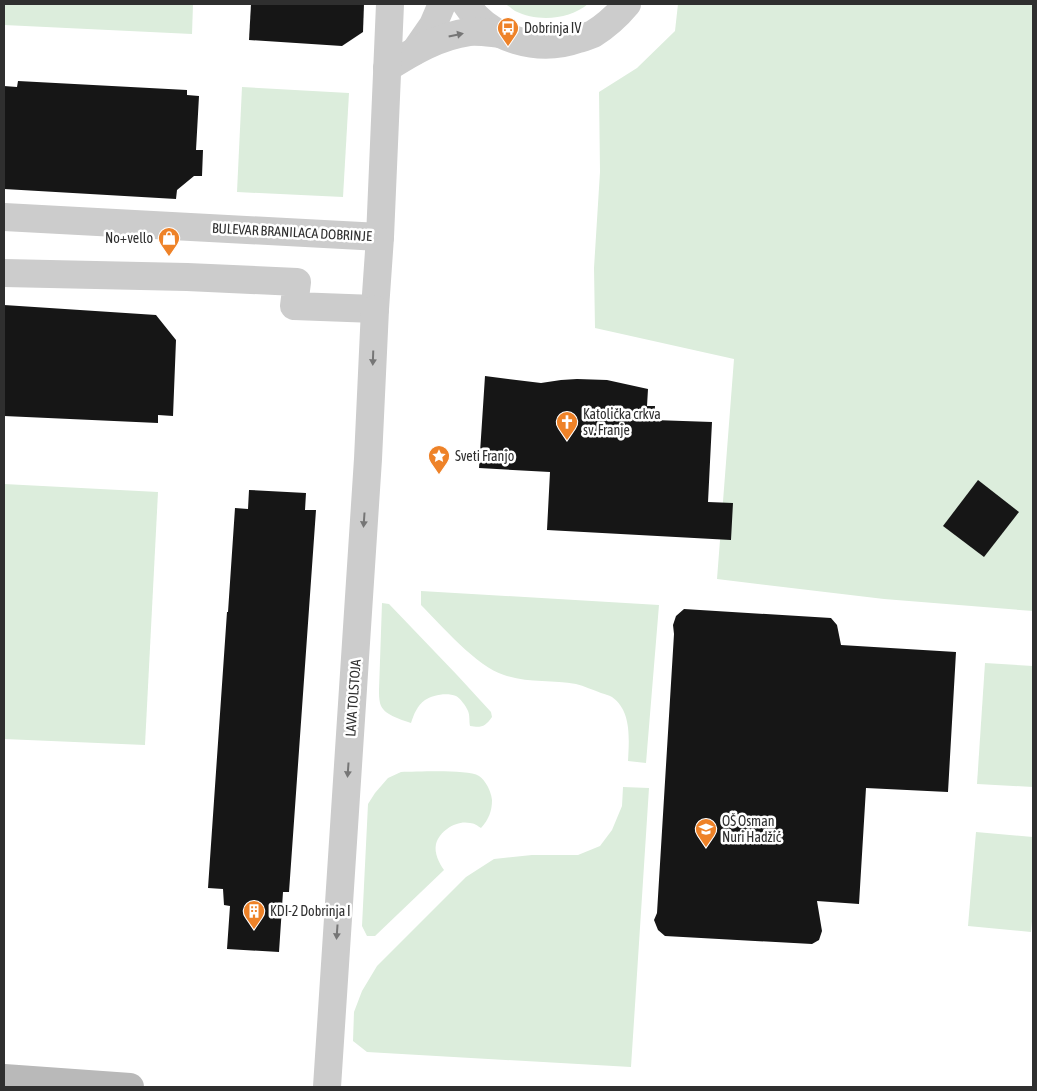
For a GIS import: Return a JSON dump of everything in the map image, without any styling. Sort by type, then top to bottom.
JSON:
[{"type":"street","points":[[380,237],[390,4]]},
{"type":"street","points":[[415,51],[434,25],[442,4]]},
{"type":"street","points":[[466,4],[483,23],[500,34],[519,42],[539,45],[566,44],[591,35],[613,20],[627,4]]},
{"type":"street","points":[[387,68],[415,51],[447,36],[470,32],[500,34]]},
{"type":"street","name":"BULEVAR BRANILACA DOBRINJE","points":[[4,217],[380,237],[375,309]]},
{"type":"street","points":[[4,273],[187,277],[297,282],[294,306],[375,309]]},
{"type":"street","name":"LAVA TOLSTOJA","points":[[327,1087],[368,459],[375,309]]},
{"type":"street","points":[[4,1078],[130,1087]]},
{"type":"green space","points":[[4,4],[193,4],[192,34],[4,25]]},
{"type":"green space","points":[[505,4],[588,4],[572,13],[553,18],[543,18],[524,15]]},
{"type":"green space","points":[[678,4],[1033,4],[1033,611],[884,599],[717,579],[734,359],[595,328],[594,268],[600,172],[599,92],[637,68],[675,31]]},
{"type":"green space","points":[[242,87],[349,93],[343,197],[237,192]]},
{"type":"green space","points":[[4,484],[158,492],[145,745],[4,739]]},
{"type":"green space","points":[[421,591],[659,605],[646,763],[628,761],[629,735],[626,718],[623,710],[612,697],[576,684],[513,678],[494,671],[471,655],[421,605]]},
{"type":"green space","points":[[382,603],[389,604],[491,712],[492,717],[485,725],[480,727],[470,726],[469,713],[464,705],[458,697],[448,694],[436,695],[422,702],[411,723],[392,716],[385,711],[380,703],[379,695]]},
{"type":"green space","points":[[985,663],[1033,666],[1033,787],[977,784]]},
{"type":"green space","points":[[401,772],[464,772],[479,776],[489,790],[492,800],[490,815],[481,828],[465,822],[445,830],[436,844],[436,854],[444,870],[375,936],[367,936],[362,926],[368,804],[388,778]]},
{"type":"green space","points":[[623,787],[649,788],[631,1067],[367,1052],[353,1041],[354,1012],[362,991],[377,966],[466,877],[494,859],[532,855],[578,855],[600,846],[612,830],[622,806]]},
{"type":"green space","points":[[976,832],[1033,837],[1033,910],[1031,932],[968,926]]},
{"type":"building","points":[[251,4],[364,4],[363,32],[342,46],[249,40]]},
{"type":"building","points":[[18,81],[187,90],[187,95],[199,96],[196,150],[203,150],[202,176],[194,176],[177,190],[176,199],[4,189],[4,86],[17,87]]},
{"type":"building","points":[[4,305],[156,315],[176,340],[173,416],[158,415],[158,423],[4,416]]},
{"type":"building","points":[[485,376],[541,383],[577,379],[607,380],[648,389],[647,406],[655,406],[654,420],[712,422],[708,502],[733,503],[731,540],[547,530],[550,472],[479,468]]},
{"type":"building","points":[[978,480],[1019,512],[984,557],[943,526]]},
{"type":"building","points":[[249,490],[306,493],[305,510],[316,510],[289,892],[283,892],[279,952],[227,949],[230,906],[224,905],[223,889],[208,888],[235,508],[248,509]]},
{"type":"building","points":[[684,609],[831,618],[837,625],[841,645],[956,652],[948,792],[866,788],[859,904],[817,901],[822,931],[819,940],[812,944],[665,936],[658,930],[654,920],[657,913],[673,625],[676,616]]},
{"type":"place","name":"Dobrinja IV","points":[[508,47]]},
{"type":"place","name":"No+vello","points":[[169,257]]},
{"type":"place","name":"Katolička crkva sv. Franje","points":[[567,441]]},
{"type":"place","name":"Sveti Franjo","points":[[439,475]]},
{"type":"place","name":"OŠ Osman Nuri Hadžić","points":[[706,848]]},
{"type":"place","name":"KDI-2 Dobrinja I","points":[[254,930]]}]
